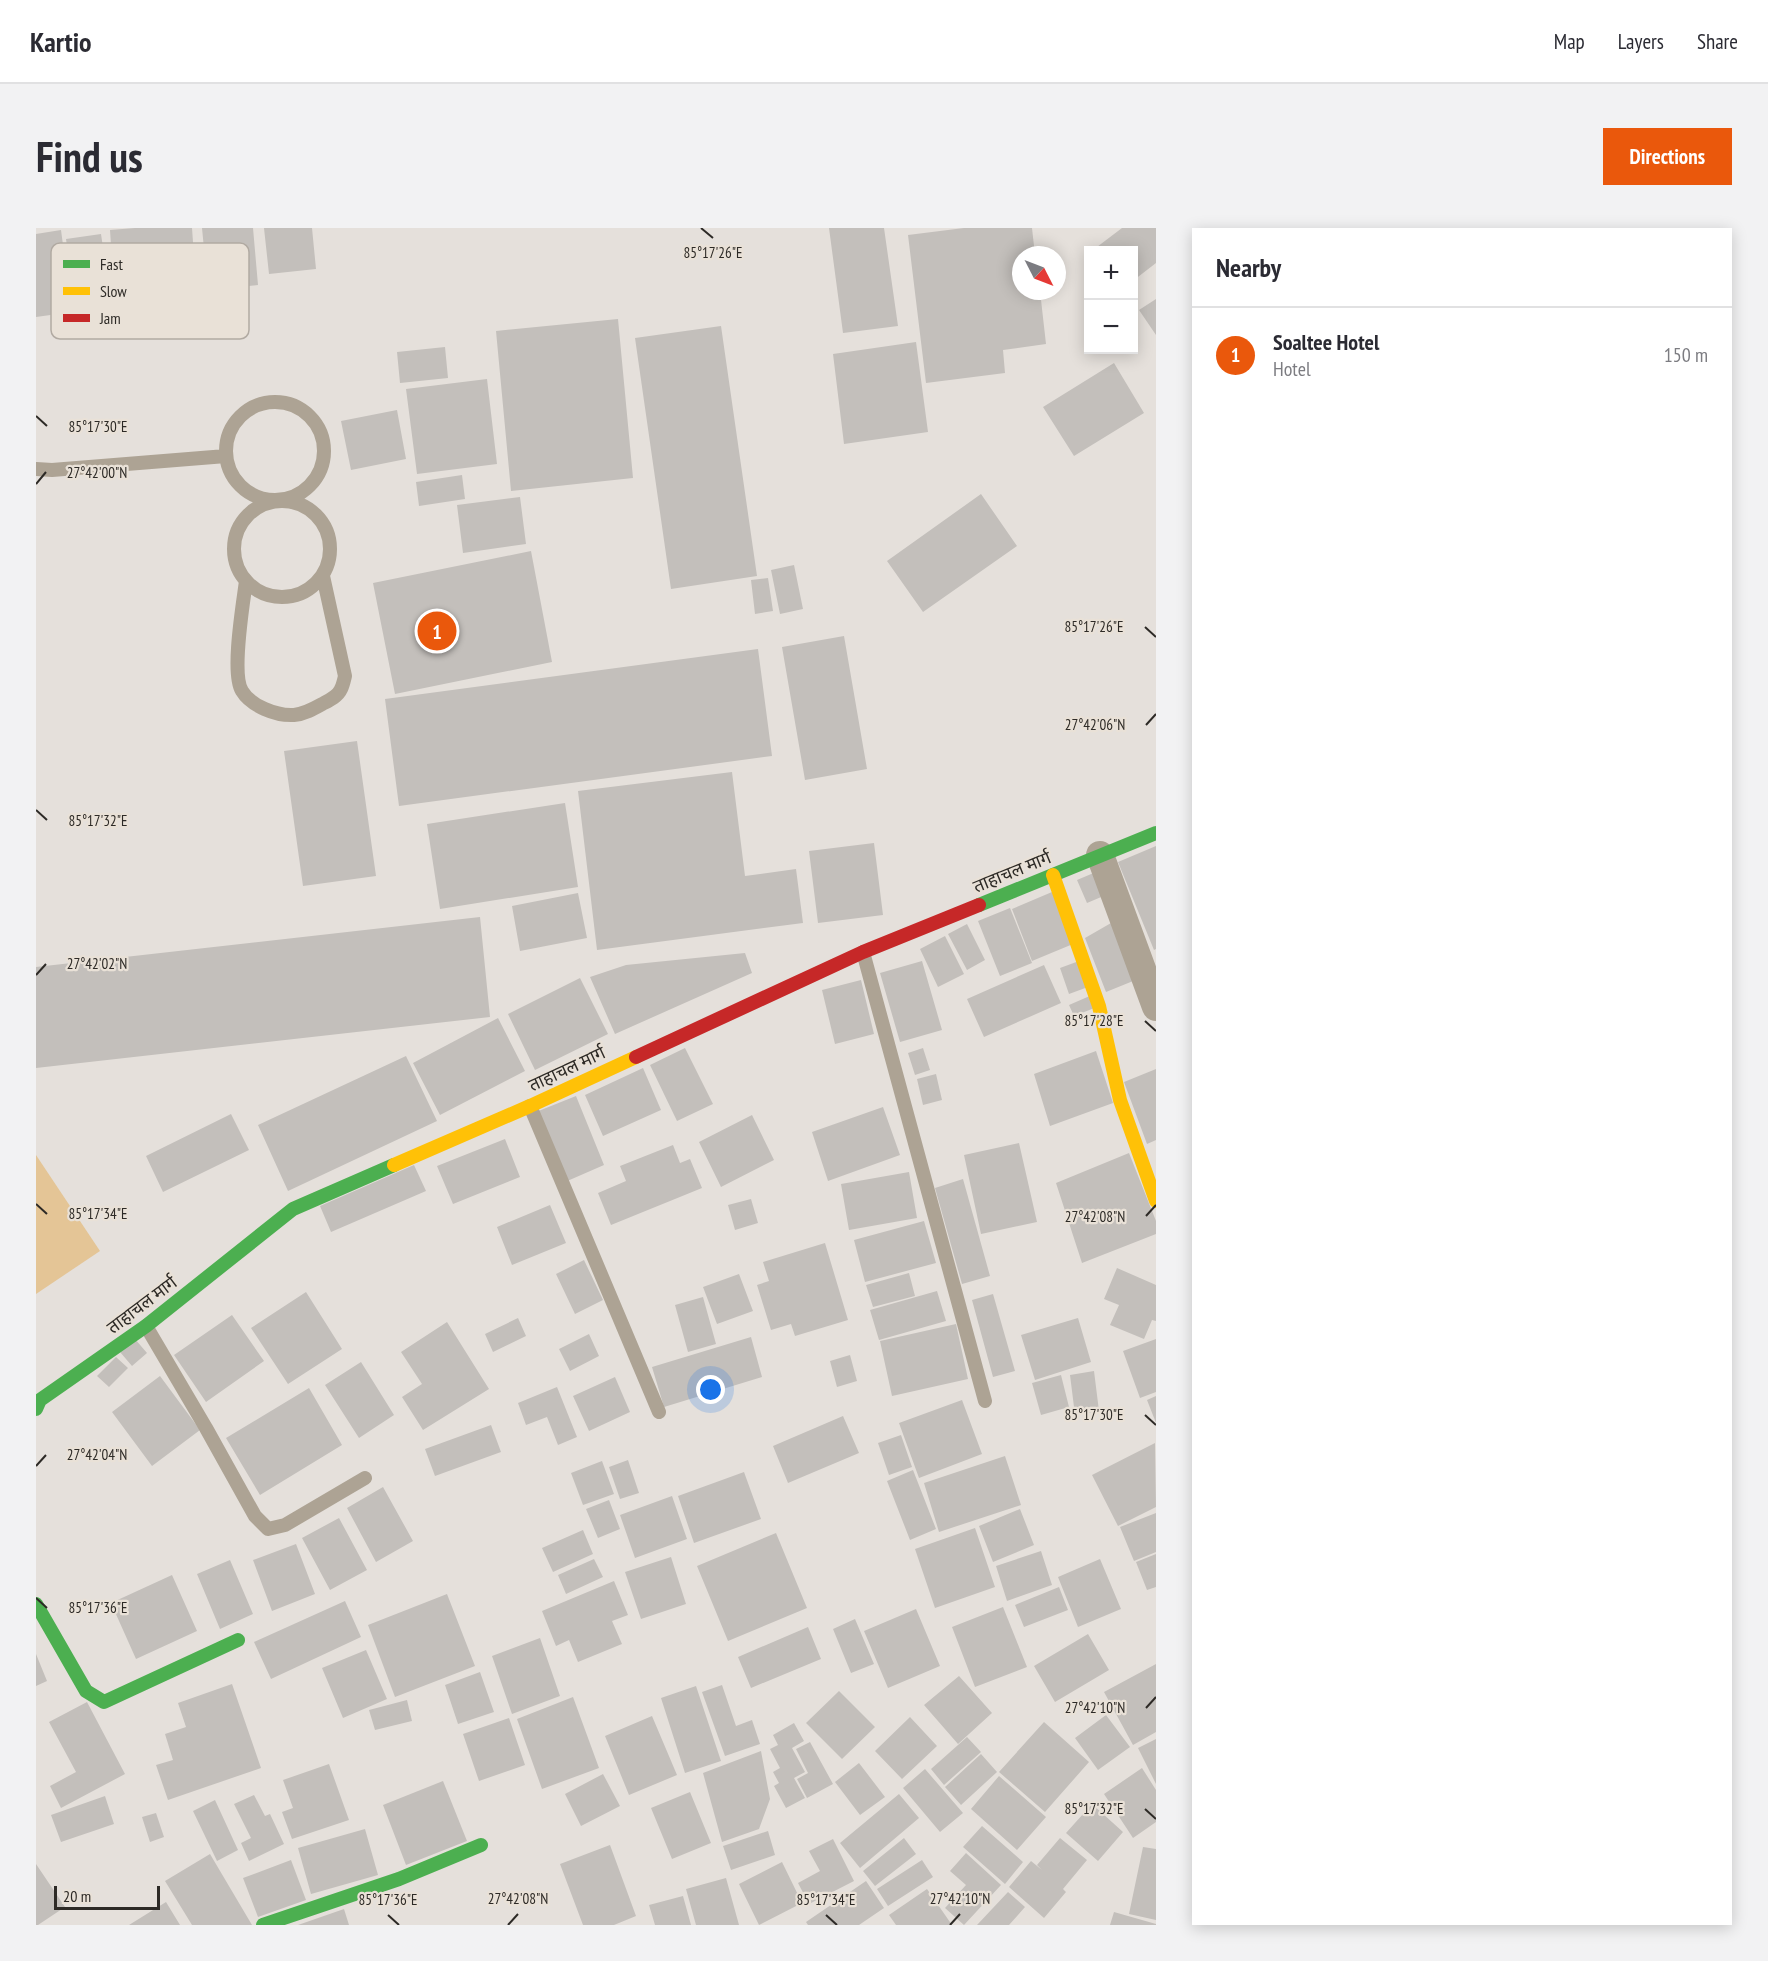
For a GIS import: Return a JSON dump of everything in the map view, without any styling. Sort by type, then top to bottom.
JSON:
[{"type":"street","name":"ताहाचल मार्ग","points":[[37,1401],[146,1326],[293,1209],[530,1106],[862,952],[1156,833]]},
{"type":"street","points":[[1100,855],[1156,1007]]},
{"type":"street","points":[[1053,875],[1098,1006],[1120,1100],[1156,1201]]},
{"type":"street","points":[[36,1604],[86,1691],[104,1702],[238,1640]]},
{"type":"street","points":[[263,1925],[399,1879],[481,1845]]},
{"type":"lane","points":[[281,500],[251,493],[240,484],[225,456],[227,441],[242,415],[255,406],[270,402],[286,403],[300,408],[312,418],[321,431],[325,446],[323,462],[317,476],[307,487],[295,495],[281,500],[265,503],[251,511],[241,523],[235,538],[234,553],[238,569],[246,581],[257,591],[271,597],[286,598],[313,587],[323,576],[329,562],[331,547],[328,532],[321,519],[303,505],[281,500]]},
{"type":"lane","points":[[36,470],[225,456]]},
{"type":"lane","points":[[246,581],[237,669],[241,690],[249,699],[263,708],[294,715],[310,711],[332,699],[341,690],[345,676],[323,576]]},
{"type":"lane","points":[[862,952],[985,1401]]},
{"type":"lane","points":[[530,1106],[659,1412]]},
{"type":"lane","points":[[146,1326],[255,1516],[268,1530],[285,1525],[365,1478]]},
{"type":"shaded area","points":[[36,1155],[100,1251],[36,1294]]},
{"type":"building","points":[[192,228],[193,243],[111,243],[110,230]]},
{"type":"building","points":[[202,228],[253,228],[258,285],[249,286],[249,243],[203,243]]},
{"type":"building","points":[[264,228],[312,228],[316,269],[269,274]]},
{"type":"building","points":[[829,228],[884,228],[898,326],[843,333]]},
{"type":"building","points":[[964,228],[1032,228],[1034,246],[1012,246],[1012,300],[1041,300],[1046,344],[1003,350],[1005,373],[926,383],[908,235]]},
{"type":"building","points":[[1122,228],[1156,228],[1156,263],[1138,277],[1138,246],[1098,246]]},
{"type":"building","points":[[61,230],[63,243],[51,243],[51,315],[36,317],[36,234]]},
{"type":"building","points":[[101,234],[102,243],[67,243],[66,239]]},
{"type":"building","points":[[1156,299],[1156,335],[1139,310]]},
{"type":"building","points":[[618,319],[633,478],[511,491],[496,331]]},
{"type":"building","points":[[721,326],[757,576],[671,589],[635,338]]},
{"type":"building","points":[[916,342],[928,432],[844,444],[833,354]]},
{"type":"building","points":[[445,347],[448,378],[400,383],[397,352]]},
{"type":"building","points":[[1114,363],[1144,413],[1074,456],[1043,407]]},
{"type":"building","points":[[487,379],[497,464],[417,474],[406,389]]},
{"type":"building","points":[[397,410],[406,459],[351,470],[341,421]]},
{"type":"building","points":[[462,475],[465,499],[419,506],[416,482]]},
{"type":"building","points":[[981,494],[1017,546],[923,612],[887,561]]},
{"type":"building","points":[[520,497],[526,544],[463,553],[457,505]]},
{"type":"building","points":[[531,551],[552,662],[395,694],[373,583]]},
{"type":"building","points":[[794,565],[803,609],[780,614],[771,570]]},
{"type":"building","points":[[768,578],[773,611],[755,614],[751,580]]},
{"type":"building","points":[[844,636],[867,769],[805,780],[782,647]]},
{"type":"building","points":[[758,649],[772,756],[399,806],[385,699]]},
{"type":"building","points":[[357,741],[376,876],[303,886],[284,751]]},
{"type":"building","points":[[732,772],[745,876],[796,869],[803,923],[597,950],[578,791]]},
{"type":"building","points":[[565,803],[578,887],[440,909],[427,824]]},
{"type":"building","points":[[874,843],[883,915],[818,923],[809,851]]},
{"type":"building","points":[[1156,846],[1156,949],[1154,950],[1118,862]]},
{"type":"building","points":[[1103,869],[1113,892],[1087,903],[1077,880]]},
{"type":"building","points":[[1052,892],[1073,944],[1032,961],[1012,909]]},
{"type":"building","points":[[578,893],[587,938],[520,951],[512,906]]},
{"type":"building","points":[[1010,908],[1032,963],[1000,976],[978,921]]},
{"type":"building","points":[[480,917],[490,1017],[36,1068],[36,967]]},
{"type":"building","points":[[1118,919],[1143,977],[1106,992],[1085,938]]},
{"type":"building","points":[[967,924],[985,960],[967,970],[948,934]]},
{"type":"building","points":[[945,936],[964,974],[938,987],[920,949]]},
{"type":"building","points":[[745,953],[752,973],[615,1034],[590,977],[626,965]]},
{"type":"building","points":[[922,961],[942,1030],[900,1042],[880,973]]},
{"type":"building","points":[[1079,961],[1088,987],[1069,994],[1060,968]]},
{"type":"building","points":[[1044,965],[1061,1003],[984,1037],[967,999]]},
{"type":"building","points":[[580,978],[608,1034],[535,1070],[508,1014]]},
{"type":"building","points":[[861,980],[874,1034],[835,1044],[822,990]]},
{"type":"building","points":[[1092,995],[1097,1007],[1074,1016],[1069,1005]]},
{"type":"building","points":[[498,1018],[525,1071],[440,1115],[413,1063]]},
{"type":"building","points":[[685,1048],[713,1104],[677,1121],[650,1065]]},
{"type":"building","points":[[923,1048],[930,1070],[915,1075],[908,1053]]},
{"type":"building","points":[[1096,1051],[1113,1103],[1050,1126],[1034,1074]]},
{"type":"building","points":[[406,1056],[437,1121],[288,1191],[258,1125]]},
{"type":"building","points":[[643,1068],[661,1110],[603,1136],[585,1095]]},
{"type":"building","points":[[1156,1069],[1156,1140],[1147,1144],[1124,1082]]},
{"type":"building","points":[[936,1074],[942,1100],[923,1105],[917,1079]]},
{"type":"building","points":[[576,1096],[604,1165],[565,1182],[536,1112]]},
{"type":"building","points":[[883,1107],[900,1155],[828,1181],[812,1132]]},
{"type":"building","points":[[231,1114],[249,1150],[163,1192],[146,1156]]},
{"type":"building","points":[[752,1115],[774,1160],[721,1187],[699,1142]]},
{"type":"building","points":[[505,1139],[520,1177],[453,1204],[437,1166]]},
{"type":"building","points":[[1019,1143],[1037,1222],[981,1234],[964,1155]]},
{"type":"building","points":[[673,1145],[680,1163],[690,1159],[702,1188],[611,1225],[598,1193],[626,1181],[620,1166]]},
{"type":"building","points":[[1129,1153],[1156,1221],[1156,1234],[1082,1263],[1056,1183]]},
{"type":"building","points":[[414,1165],[426,1191],[331,1232],[320,1206]]},
{"type":"building","points":[[909,1172],[917,1218],[849,1230],[841,1184]]},
{"type":"building","points":[[963,1179],[990,1276],[962,1284],[935,1188]]},
{"type":"building","points":[[751,1199],[758,1223],[735,1230],[728,1205]]},
{"type":"building","points":[[550,1205],[566,1243],[512,1265],[497,1227]]},
{"type":"building","points":[[924,1221],[936,1263],[865,1282],[854,1240]]},
{"type":"building","points":[[825,1243],[848,1320],[795,1336],[791,1324],[771,1330],[757,1285],[769,1281],[763,1262]]},
{"type":"building","points":[[584,1260],[603,1300],[575,1314],[556,1274]]},
{"type":"building","points":[[1117,1268],[1156,1285],[1156,1321],[1152,1320],[1144,1339],[1110,1325],[1119,1305],[1104,1299]]},
{"type":"building","points":[[909,1273],[915,1296],[873,1307],[866,1285]]},
{"type":"building","points":[[739,1274],[753,1311],[717,1324],[703,1287]]},
{"type":"building","points":[[937,1291],[946,1321],[879,1340],[870,1310]]},
{"type":"building","points":[[306,1292],[342,1349],[288,1384],[251,1328]]},
{"type":"building","points":[[993,1294],[1015,1371],[993,1377],[972,1300]]},
{"type":"building","points":[[703,1297],[716,1344],[688,1352],[675,1305]]},
{"type":"building","points":[[232,1315],[264,1361],[206,1402],[174,1355]]},
{"type":"building","points":[[518,1318],[526,1336],[493,1352],[485,1334]]},
{"type":"building","points":[[1078,1318],[1091,1362],[1035,1380],[1021,1335]]},
{"type":"building","points":[[447,1322],[489,1389],[423,1430],[402,1397],[422,1384],[401,1352]]},
{"type":"building","points":[[956,1324],[968,1379],[892,1396],[880,1341]]},
{"type":"building","points":[[589,1334],[599,1356],[570,1371],[559,1349]]},
{"type":"building","points":[[751,1337],[762,1377],[664,1407],[652,1367]]},
{"type":"building","points":[[135,1339],[147,1353],[132,1366],[120,1352]]},
{"type":"building","points":[[1156,1339],[1156,1392],[1140,1398],[1123,1351]]},
{"type":"building","points":[[850,1355],[857,1381],[837,1387],[830,1361]]},
{"type":"building","points":[[116,1357],[128,1368],[109,1387],[97,1376]]},
{"type":"building","points":[[361,1362],[394,1415],[359,1438],[325,1385]]},
{"type":"building","points":[[1094,1371],[1099,1411],[1075,1415],[1070,1375]]},
{"type":"building","points":[[1061,1375],[1069,1407],[1041,1415],[1032,1383]]},
{"type":"building","points":[[160,1376],[200,1430],[152,1466],[112,1412]]},
{"type":"building","points":[[615,1377],[630,1412],[589,1431],[573,1396]]},
{"type":"building","points":[[557,1387],[577,1437],[558,1445],[547,1417],[526,1425],[518,1403]]},
{"type":"building","points":[[309,1388],[342,1445],[260,1495],[226,1438]]},
{"type":"building","points":[[1156,1396],[1156,1423],[1147,1400]]},
{"type":"building","points":[[962,1400],[982,1454],[919,1478],[899,1423]]},
{"type":"building","points":[[843,1416],[859,1453],[788,1483],[773,1446]]},
{"type":"building","points":[[491,1425],[501,1452],[435,1476],[425,1449]]},
{"type":"building","points":[[901,1435],[912,1467],[889,1475],[878,1443]]},
{"type":"building","points":[[1155,1443],[1156,1507],[1118,1526],[1092,1475]]},
{"type":"building","points":[[1005,1456],[1021,1505],[939,1532],[924,1483]]},
{"type":"building","points":[[628,1460],[639,1493],[620,1499],[609,1467]]},
{"type":"building","points":[[602,1461],[614,1494],[583,1505],[571,1473]]},
{"type":"building","points":[[913,1470],[936,1529],[910,1540],[887,1481]]},
{"type":"building","points":[[744,1472],[761,1519],[694,1543],[678,1496]]},
{"type":"building","points":[[383,1487],[413,1541],[376,1562],[347,1508]]},
{"type":"building","points":[[672,1496],[687,1539],[635,1558],[620,1515]]},
{"type":"building","points":[[609,1500],[620,1529],[598,1538],[586,1509]]},
{"type":"building","points":[[1020,1509],[1034,1545],[993,1562],[979,1526]]},
{"type":"building","points":[[1156,1513],[1156,1552],[1134,1561],[1120,1527]]},
{"type":"building","points":[[339,1518],[367,1570],[330,1590],[302,1538]]},
{"type":"building","points":[[975,1528],[995,1587],[935,1608],[915,1549]]},
{"type":"building","points":[[583,1530],[593,1554],[553,1572],[542,1548]]},
{"type":"building","points":[[776,1533],[807,1608],[728,1641],[697,1566]]},
{"type":"building","points":[[296,1544],[315,1594],[272,1611],[253,1560]]},
{"type":"building","points":[[1041,1551],[1052,1585],[1007,1601],[996,1566]]},
{"type":"building","points":[[1156,1554],[1156,1587],[1147,1590],[1136,1562]]},
{"type":"building","points":[[671,1557],[686,1604],[641,1619],[625,1572]]},
{"type":"building","points":[[594,1559],[603,1577],[566,1594],[558,1575]]},
{"type":"building","points":[[1100,1559],[1121,1609],[1078,1627],[1058,1577]]},
{"type":"building","points":[[230,1560],[253,1614],[220,1629],[197,1574]]},
{"type":"building","points":[[172,1575],[197,1631],[136,1659],[111,1603]]},
{"type":"building","points":[[614,1581],[628,1615],[612,1621],[622,1644],[578,1662],[569,1640],[556,1646],[542,1611]]},
{"type":"building","points":[[1059,1587],[1068,1610],[1024,1627],[1015,1605]]},
{"type":"building","points":[[447,1594],[475,1666],[395,1697],[368,1625]]},
{"type":"building","points":[[345,1601],[361,1637],[271,1679],[254,1642]]},
{"type":"building","points":[[1003,1607],[1027,1667],[975,1687],[952,1627]]},
{"type":"building","points":[[916,1609],[940,1666],[888,1688],[864,1631]]},
{"type":"building","points":[[855,1619],[874,1664],[851,1673],[833,1629]]},
{"type":"building","points":[[808,1627],[821,1659],[751,1688],[738,1657]]},
{"type":"building","points":[[1088,1634],[1109,1670],[1055,1702],[1034,1666]]},
{"type":"building","points":[[540,1638],[560,1696],[512,1714],[492,1656]]},
{"type":"building","points":[[366,1650],[387,1699],[343,1718],[322,1668]]},
{"type":"building","points":[[36,1654],[47,1681],[36,1686]]},
{"type":"building","points":[[1156,1664],[1156,1732],[1133,1745],[1104,1692]]},
{"type":"building","points":[[480,1672],[494,1712],[458,1724],[445,1685]]},
{"type":"building","points":[[959,1676],[992,1713],[958,1744],[924,1705]]},
{"type":"building","points":[[232,1684],[261,1768],[168,1800],[156,1765],[173,1760],[165,1734],[186,1727],[178,1703]]},
{"type":"building","points":[[722,1685],[736,1726],[752,1720],[760,1744],[725,1756],[702,1692]]},
{"type":"building","points":[[696,1686],[721,1761],[685,1773],[661,1698]]},
{"type":"building","points":[[839,1691],[875,1727],[842,1759],[806,1723]]},
{"type":"building","points":[[573,1697],[599,1768],[542,1789],[517,1719]]},
{"type":"building","points":[[407,1700],[412,1721],[375,1730],[369,1710]]},
{"type":"building","points":[[87,1702],[125,1774],[61,1808],[50,1786],[76,1772],[49,1722]]},
{"type":"building","points":[[1106,1715],[1130,1747],[1098,1770],[1075,1738]]},
{"type":"building","points":[[652,1716],[677,1775],[629,1795],[605,1736]]},
{"type":"building","points":[[910,1717],[937,1746],[902,1779],[875,1751]]},
{"type":"building","points":[[509,1718],[525,1765],[479,1781],[463,1734]]},
{"type":"building","points":[[1044,1722],[1089,1762],[1045,1812],[999,1772]]},
{"type":"building","points":[[794,1723],[804,1741],[792,1748],[805,1772],[794,1778],[805,1798],[786,1808],[774,1786],[779,1783],[773,1772],[780,1768],[770,1749],[778,1745],[773,1735]]},
{"type":"building","points":[[967,1737],[981,1752],[944,1785],[931,1769]]},
{"type":"building","points":[[1156,1739],[1156,1784],[1138,1748]]},
{"type":"building","points":[[810,1742],[833,1784],[807,1798],[797,1779],[808,1773],[796,1749]]},
{"type":"building","points":[[761,1751],[770,1799],[759,1829],[722,1842],[703,1773]]},
{"type":"building","points":[[981,1754],[997,1772],[961,1805],[945,1787]]},
{"type":"building","points":[[859,1763],[885,1797],[860,1815],[835,1782]]},
{"type":"building","points":[[329,1764],[349,1820],[292,1839],[282,1812],[293,1808],[283,1780]]},
{"type":"building","points":[[1142,1768],[1156,1790],[1156,1822],[1133,1838],[1104,1794]]},
{"type":"building","points":[[925,1769],[963,1813],[940,1832],[903,1788]]},
{"type":"building","points":[[603,1774],[620,1806],[581,1826],[565,1794]]},
{"type":"building","points":[[999,1776],[1046,1817],[1017,1850],[971,1809]]},
{"type":"building","points":[[443,1781],[467,1841],[406,1865],[383,1805]]},
{"type":"building","points":[[690,1792],[711,1843],[672,1859],[651,1808]]},
{"type":"building","points":[[899,1794],[919,1818],[860,1868],[840,1843]]},
{"type":"building","points":[[254,1795],[265,1816],[270,1814],[284,1844],[249,1861],[241,1843],[251,1838],[234,1804]]},
{"type":"building","points":[[105,1796],[114,1824],[61,1842],[51,1815]]},
{"type":"building","points":[[215,1800],[238,1850],[217,1861],[193,1811]]},
{"type":"building","points":[[1092,1804],[1123,1832],[1098,1861],[1066,1833]]},
{"type":"building","points":[[156,1813],[164,1837],[150,1842],[142,1817]]},
{"type":"building","points":[[982,1826],[1023,1862],[1005,1884],[963,1847]]},
{"type":"building","points":[[365,1829],[378,1875],[311,1894],[298,1848]]},
{"type":"building","points":[[768,1831],[775,1855],[731,1870],[723,1846]]},
{"type":"building","points":[[904,1838],[916,1854],[875,1886],[863,1871]]},
{"type":"building","points":[[1060,1838],[1087,1860],[1063,1889],[1066,1892],[1044,1918],[1009,1887],[1031,1861],[1042,1870],[1037,1865]]},
{"type":"building","points":[[833,1839],[854,1881],[809,1904],[798,1883],[820,1871],[809,1851]]},
{"type":"building","points":[[610,1845],[636,1916],[614,1925],[583,1925],[560,1864]]},
{"type":"building","points":[[1143,1847],[1156,1849],[1156,1920],[1129,1914]]},
{"type":"building","points":[[966,1853],[1001,1885],[964,1925],[945,1908],[966,1885],[950,1871]]},
{"type":"building","points":[[210,1854],[252,1925],[192,1925],[165,1881]]},
{"type":"building","points":[[291,1860],[306,1900],[258,1917],[243,1878]]},
{"type":"building","points":[[922,1860],[933,1877],[888,1906],[877,1889]]},
{"type":"building","points":[[782,1862],[802,1903],[759,1925],[739,1884]]},
{"type":"building","points":[[36,1864],[65,1907],[38,1925],[36,1925]]},
{"type":"building","points":[[726,1878],[739,1925],[696,1925],[686,1889]]},
{"type":"building","points":[[866,1881],[884,1908],[859,1925],[808,1925],[806,1922]]},
{"type":"building","points":[[927,1889],[952,1925],[896,1925],[889,1915]]},
{"type":"building","points":[[1008,1892],[1025,1907],[1009,1925],[977,1925]]},
{"type":"building","points":[[683,1896],[691,1925],[655,1925],[649,1905]]},
{"type":"building","points":[[166,1902],[180,1925],[129,1925]]},
{"type":"building","points":[[344,1909],[349,1925],[298,1925]]},
{"type":"building","points":[[1114,1912],[1156,1924],[1156,1925],[1110,1925]]},
{"type":"traffic: fast","points":[[979,905],[1156,833]]},
{"type":"traffic: fast","points":[[36,1409],[40,1400],[146,1326],[293,1209],[394,1165]]},
{"type":"traffic: fast","points":[[36,1604],[86,1691],[104,1702],[238,1640]]},
{"type":"traffic: fast","points":[[263,1925],[399,1879],[481,1845]]},
{"type":"traffic: slow","points":[[1053,875],[1099,1006],[1120,1100],[1156,1201]]},
{"type":"traffic: slow","points":[[394,1165],[636,1057]]},
{"type":"traffic: jam","points":[[636,1057],[863,952],[979,905]]},
{"type":"place","name":"Soaltee Hotel","points":[[437,631]]}]
